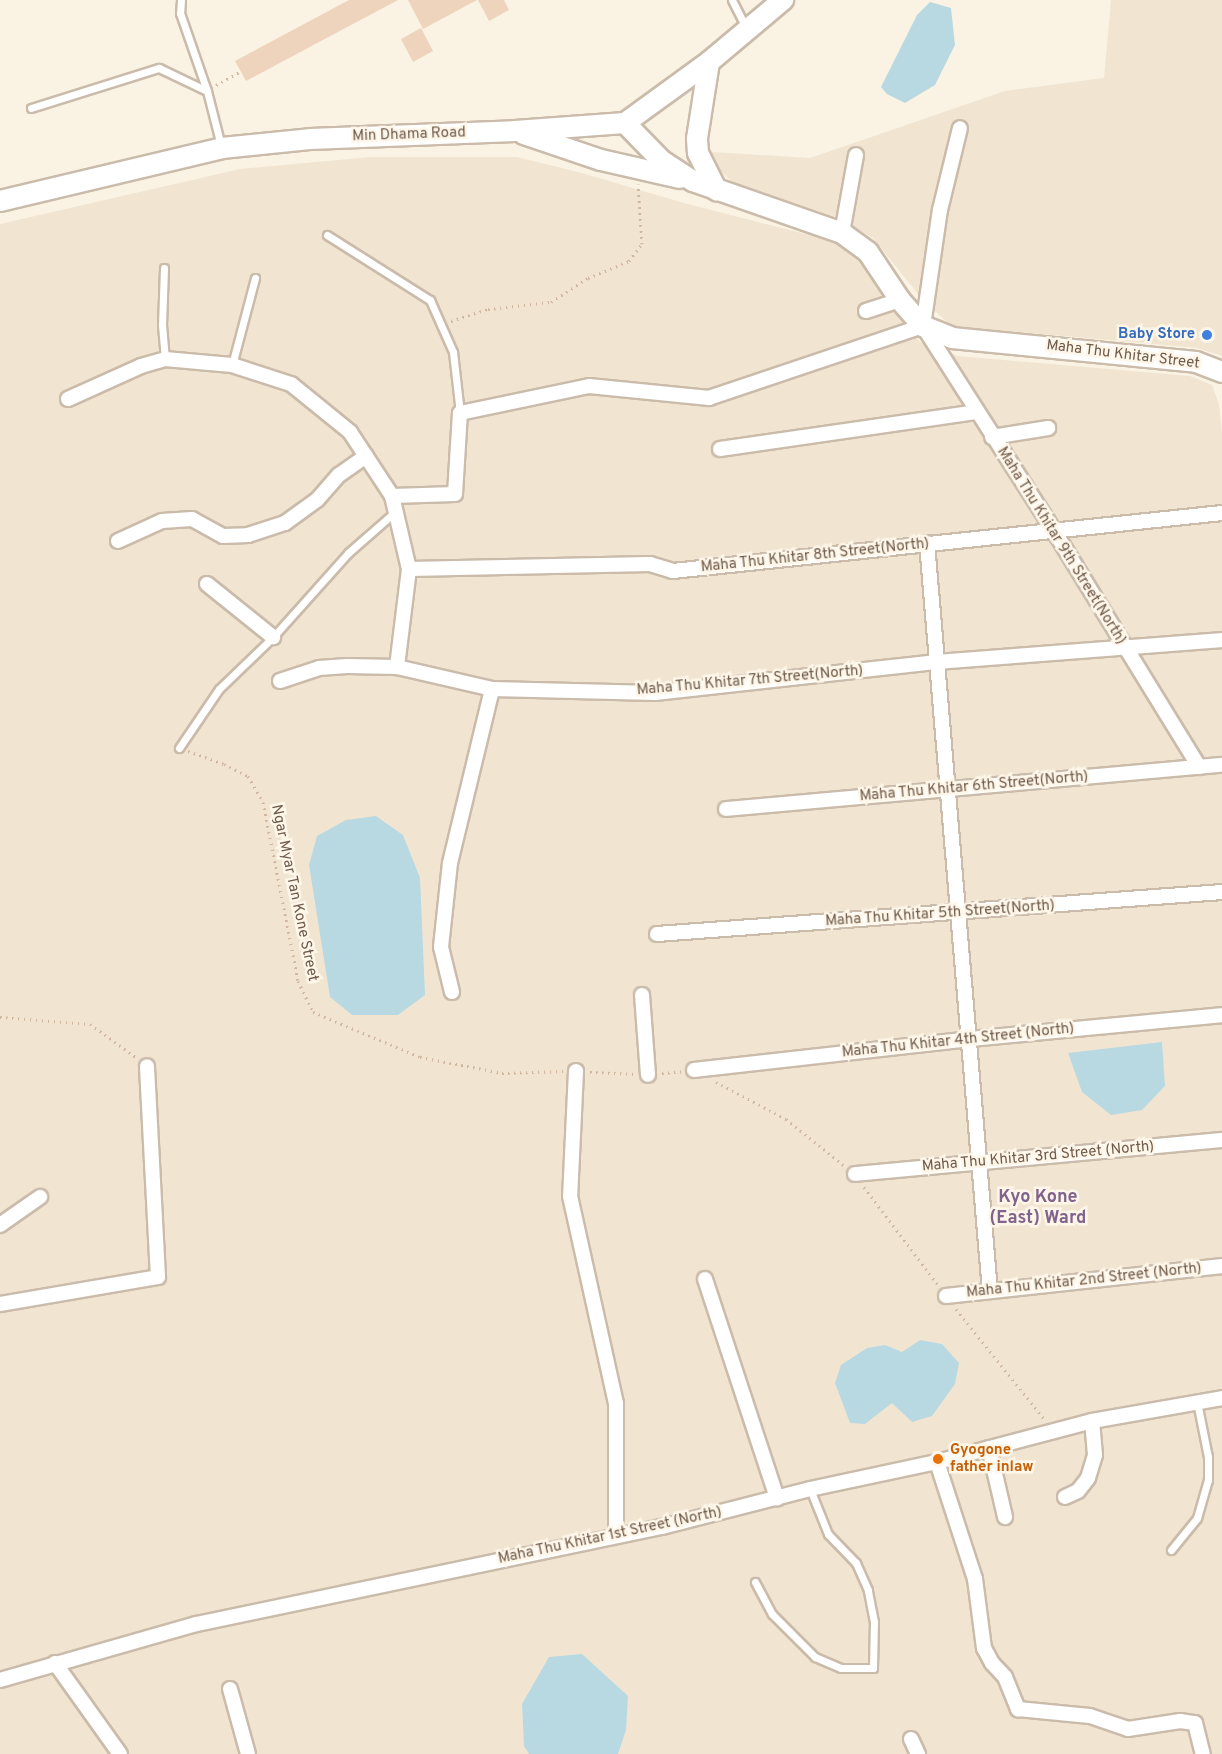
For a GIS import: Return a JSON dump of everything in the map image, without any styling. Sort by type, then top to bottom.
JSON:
[{"type":"main road","points":[[693,181],[662,161],[625,123],[709,62],[783,0]]},
{"type":"main road","points":[[709,62],[698,146],[703,166],[717,191]]},
{"type":"main road","name":"Min Dhama Road","points":[[0,201],[222,148],[310,139],[515,131],[625,123]]},
{"type":"main road","points":[[515,131],[570,151],[693,181]]},
{"type":"main road","name":"Maha Thu Khitar Street","points":[[693,181],[842,233],[868,252],[900,300],[922,326],[952,338],[1196,362],[1222,372]]},
{"type":"street","points":[[392,496],[455,494],[460,413],[589,386],[688,398],[709,398],[922,326],[940,210],[960,128]]},
{"type":"street","points":[[842,233],[856,155]]},
{"type":"street","points":[[866,312],[900,300]]},
{"type":"street","name":"Maha Thu Khitar 9th Street(North)","points":[[922,326],[1054,531],[1199,767]]},
{"type":"street","points":[[68,399],[141,366],[165,359],[232,365],[291,384],[350,432],[392,496],[409,569],[397,667]]},
{"type":"street","points":[[720,449],[976,412]]},
{"type":"street","points":[[992,437],[1048,428]]},
{"type":"street","points":[[118,541],[162,521],[192,519],[223,536],[248,535],[285,524],[317,500],[339,476],[366,456]]},
{"type":"street","name":"Maha Thu Khitar 8th Street(North)","points":[[409,569],[650,564],[674,572],[1222,513]]},
{"type":"street","points":[[927,543],[990,1291]]},
{"type":"street","points":[[207,584],[273,637]]},
{"type":"street","name":"Maha Thu Khitar 7th Street(North)","points":[[280,681],[319,668],[397,667],[492,689],[656,693],[937,662],[1222,640]]},
{"type":"street","points":[[452,992],[441,947],[450,863],[492,689]]},
{"type":"street","name":"Maha Thu Khitar 6th Street(North)","points":[[726,809],[1222,765]]},
{"type":"street","name":"Maha Thu Khitar 5th Street(North)","points":[[657,934],[1222,892]]},
{"type":"street","points":[[642,995],[648,1074]]},
{"type":"street","name":"Maha Thu Khitar 4th Street (North)","points":[[694,1070],[969,1039],[1222,1015]]},
{"type":"street","points":[[0,1304],[158,1277],[147,1066]]},
{"type":"street","points":[[576,1071],[570,1196],[616,1403],[616,1535]]},
{"type":"street","name":"Maha Thu Khitar 3rd Street (North)","points":[[855,1174],[1222,1140]]},
{"type":"street","points":[[0,1225],[40,1197]]},
{"type":"street","name":"Maha Thu Khitar 2nd Street (North)","points":[[946,1296],[1222,1266]]},
{"type":"street","points":[[705,1279],[777,1498]]},
{"type":"street","name":"Maha Thu Khitar 1st Street (North)","points":[[0,1680],[56,1662],[197,1624],[662,1527],[810,1489],[937,1462],[1092,1421],[1222,1398]]},
{"type":"street","points":[[1065,1497],[1078,1491],[1088,1478],[1095,1455],[1092,1421]]},
{"type":"street","points":[[989,1448],[1005,1517]]},
{"type":"street","points":[[937,1462],[975,1579],[984,1648],[992,1663],[1005,1677],[1018,1709],[1090,1716],[1128,1729],[1180,1721],[1195,1724],[1203,1754]]},
{"type":"street","points":[[56,1662],[120,1754]]},
{"type":"street","points":[[230,1689],[248,1754]]},
{"type":"street","points":[[911,1739],[918,1754]]},
{"type":"lane","points":[[181,0],[180,14],[207,91],[222,148]]},
{"type":"lane","points":[[732,0],[748,30]]},
{"type":"lane","points":[[31,108],[159,68],[207,91]]},
{"type":"lane","points":[[327,235],[430,300],[453,352],[460,413]]},
{"type":"lane","points":[[164,267],[162,325],[165,359]]},
{"type":"lane","points":[[232,365],[255,278]]},
{"type":"lane","points":[[179,748],[219,689],[273,637],[348,553],[396,512]]},
{"type":"lane","points":[[1171,1550],[1197,1518],[1208,1480],[1208,1457],[1197,1402]]},
{"type":"lane","points":[[755,1582],[772,1614],[815,1656],[841,1668],[873,1668],[874,1622],[868,1590],[856,1563],[828,1534],[810,1489]]},
{"type":"path","points":[[207,91],[241,71]]},
{"type":"path","points":[[441,324],[488,309],[551,302],[588,278],[629,261],[642,244],[636,168]]},
{"type":"path","name":"Ngar Myar Tan Kone Street","points":[[179,748],[224,764],[248,776],[263,802],[298,981],[313,1012],[420,1057],[502,1072],[576,1071],[648,1074],[694,1070]]},
{"type":"path","points":[[0,1017],[90,1024],[147,1066]]},
{"type":"path","points":[[694,1070],[786,1119],[855,1174],[946,1296],[1053,1430]]},
{"type":"shaded area","points":[[1111,0],[1222,0],[1222,356],[1197,348],[951,326],[922,299],[873,238],[839,218],[732,182],[712,163],[712,152],[810,158],[1005,91],[1104,78]]},
{"type":"shaded area","points":[[370,157],[517,157],[582,173],[684,203],[833,241],[863,265],[920,342],[958,356],[1190,376],[1212,385],[1219,404],[1222,433],[1222,1754],[0,1754],[0,224],[240,169]]},
{"type":"water","points":[[930,2],[951,8],[955,45],[935,85],[905,103],[887,94],[881,87],[917,15]]},
{"type":"water","points":[[376,816],[403,835],[420,878],[425,995],[398,1015],[352,1015],[330,997],[309,865],[317,836],[346,820]]},
{"type":"water","points":[[1162,1042],[1165,1086],[1142,1110],[1111,1115],[1082,1092],[1068,1053]]},
{"type":"water","points":[[920,1340],[942,1344],[959,1363],[955,1384],[932,1416],[912,1422],[892,1403],[865,1424],[850,1423],[835,1383],[841,1365],[867,1348],[885,1345],[902,1352]]},
{"type":"water","points":[[582,1654],[628,1696],[626,1730],[618,1754],[529,1754],[524,1746],[522,1704],[549,1657]]},
{"type":"building","points":[[349,0],[398,0],[246,81],[235,61]]},
{"type":"building","points":[[408,0],[477,0],[423,29]]},
{"type":"building","points":[[478,0],[504,0],[509,10],[489,21]]},
{"type":"building","points":[[421,28],[433,51],[413,62],[401,39]]},
{"type":"place","name":"Baby Store","points":[[1207,335]]},
{"type":"place","name":"Gyogone father inlaw","points":[[938,1459]]},
{"type":"district","name":"Kyo Kone (East) Ward","points":[[1038,1209]]}]
